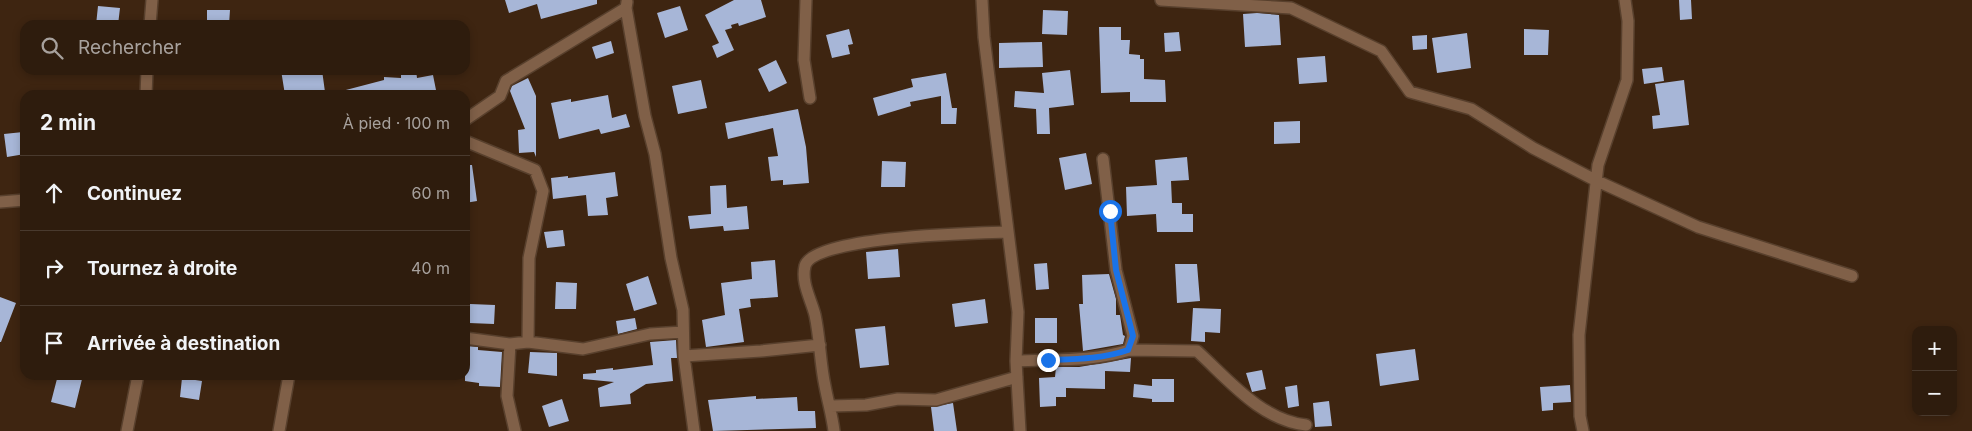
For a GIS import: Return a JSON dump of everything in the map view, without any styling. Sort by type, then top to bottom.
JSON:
[{"type":"street","points":[[150,20],[152,0]]},
{"type":"street","points":[[806,0],[804,60],[810,98]]},
{"type":"street","points":[[982,0],[984,38],[1007,232],[1013,257],[1018,312],[1016,377],[1020,431]]},
{"type":"street","points":[[1161,0],[1291,8],[1341,34],[1382,51],[1410,92],[1471,109],[1533,148],[1596,180],[1698,227],[1852,276]]},
{"type":"street","points":[[1583,431],[1580,416],[1580,335],[1598,165],[1627,80],[1628,21],[1625,0]]},
{"type":"street","points":[[470,117],[500,96],[506,81],[627,4],[645,116],[655,154],[671,258],[683,310],[684,356],[694,431]]},
{"type":"street","points":[[146,90],[147,75]]},
{"type":"street","points":[[470,143],[535,170],[543,191],[529,258],[528,342]]},
{"type":"street","points":[[1103,159],[1116,270],[1133,336],[1128,350]]},
{"type":"street","points":[[0,202],[20,200]]},
{"type":"street","points":[[834,431],[831,406],[825,386],[815,315],[806,286],[806,266],[809,259],[833,247],[940,233],[1007,232]]},
{"type":"street","points":[[470,339],[510,344],[528,342],[583,349],[650,334],[684,332]]},
{"type":"street","points":[[510,344],[507,396],[515,431]]},
{"type":"street","points":[[684,356],[761,352],[820,345]]},
{"type":"street","points":[[1016,361],[1083,359],[1128,350],[1198,351],[1263,411],[1291,423],[1306,425]]},
{"type":"street","points":[[831,406],[866,405],[898,399],[936,400],[1016,377]]},
{"type":"street","points":[[127,431],[137,380]]},
{"type":"street","points":[[279,431],[288,380]]},
{"type":"building","points":[[505,0],[597,0],[597,4],[541,19],[537,4],[509,13]]},
{"type":"building","points":[[734,0],[761,0],[766,17],[739,26],[738,23],[731,25],[732,28],[725,30],[734,50],[717,58],[712,46],[719,43],[705,15]]},
{"type":"building","points":[[1679,0],[1691,0],[1692,19],[1680,20]]},
{"type":"building","points":[[98,6],[120,8],[119,20],[97,20]]},
{"type":"building","points":[[680,6],[688,30],[665,38],[657,13]]},
{"type":"building","points":[[207,10],[230,10],[229,20],[207,20]]},
{"type":"building","points":[[1043,10],[1068,11],[1067,35],[1042,34]]},
{"type":"building","points":[[1243,14],[1279,15],[1281,45],[1245,47]]},
{"type":"building","points":[[1099,27],[1121,27],[1121,40],[1130,40],[1129,54],[1140,55],[1140,59],[1144,59],[1144,79],[1165,80],[1166,102],[1130,102],[1130,92],[1101,93]]},
{"type":"building","points":[[849,29],[853,44],[848,45],[850,54],[832,58],[826,35]]},
{"type":"building","points":[[1524,29],[1549,30],[1548,55],[1524,55]]},
{"type":"building","points":[[1179,32],[1181,51],[1165,52],[1164,33]]},
{"type":"building","points":[[1467,33],[1471,68],[1437,73],[1432,38]]},
{"type":"building","points":[[1427,35],[1427,49],[1413,50],[1412,36]]},
{"type":"building","points":[[611,41],[614,53],[596,59],[592,47]]},
{"type":"building","points":[[1042,42],[1043,67],[999,68],[999,43]]},
{"type":"building","points":[[1325,56],[1327,82],[1299,84],[1297,58]]},
{"type":"building","points":[[776,60],[787,83],[769,92],[758,69]]},
{"type":"building","points":[[1662,67],[1664,81],[1644,84],[1642,69]]},
{"type":"building","points":[[1070,70],[1074,105],[1049,108],[1050,134],[1037,134],[1036,109],[1014,107],[1015,91],[1044,93],[1042,73]]},
{"type":"building","points":[[946,73],[952,108],[957,108],[956,124],[941,124],[941,96],[910,102],[911,106],[878,116],[873,98],[913,87],[911,79]]},
{"type":"building","points":[[282,75],[323,75],[325,90],[284,90]]},
{"type":"building","points":[[401,75],[417,75],[417,78],[433,75],[436,90],[346,90],[384,80],[384,77],[401,78]]},
{"type":"building","points":[[528,78],[536,96],[536,157],[534,152],[519,153],[518,130],[525,129],[510,91],[512,86]]},
{"type":"building","points":[[701,80],[707,108],[678,114],[672,86]]},
{"type":"building","points":[[1684,80],[1689,125],[1653,129],[1652,116],[1660,115],[1655,84]]},
{"type":"building","points":[[608,95],[612,118],[626,114],[630,127],[601,134],[599,129],[559,139],[551,103],[571,99],[571,102]]},
{"type":"building","points":[[798,109],[806,147],[809,183],[783,185],[783,180],[771,181],[768,157],[778,156],[773,128],[728,139],[725,123]]},
{"type":"building","points":[[1300,121],[1300,143],[1274,144],[1274,122]]},
{"type":"building","points":[[20,132],[20,155],[7,157],[4,134]]},
{"type":"building","points":[[1086,153],[1092,184],[1065,190],[1059,158]]},
{"type":"building","points":[[1187,157],[1189,180],[1171,181],[1172,203],[1182,203],[1182,214],[1193,214],[1193,232],[1157,232],[1156,214],[1127,216],[1126,187],[1157,185],[1155,160]]},
{"type":"building","points":[[882,161],[906,162],[905,187],[881,187]]},
{"type":"building","points":[[470,165],[472,165],[477,201],[470,202]]},
{"type":"building","points":[[615,172],[618,196],[606,198],[608,215],[588,216],[586,195],[553,199],[551,178],[568,176],[568,178]]},
{"type":"building","points":[[726,185],[727,208],[747,206],[749,229],[724,231],[723,226],[690,229],[688,216],[711,214],[710,186]]},
{"type":"building","points":[[563,230],[565,246],[547,248],[544,232]]},
{"type":"building","points":[[898,249],[900,277],[868,279],[866,252]]},
{"type":"building","points":[[775,260],[778,297],[750,299],[751,307],[739,309],[744,342],[706,347],[702,320],[725,315],[721,283],[752,279],[751,262]]},
{"type":"building","points":[[1047,263],[1049,289],[1036,290],[1034,264]]},
{"type":"building","points":[[1175,264],[1197,264],[1200,301],[1177,303]]},
{"type":"building","points":[[1109,274],[1116,299],[1116,315],[1120,315],[1123,335],[1125,336],[1123,344],[1083,351],[1079,304],[1083,304],[1082,275]]},
{"type":"building","points":[[648,276],[657,304],[634,311],[626,284]]},
{"type":"building","points":[[556,282],[577,283],[576,309],[555,309]]},
{"type":"building","points":[[0,297],[16,303],[1,342],[0,342]]},
{"type":"building","points":[[985,299],[988,323],[955,327],[952,304]]},
{"type":"building","points":[[470,304],[495,305],[494,324],[470,323]]},
{"type":"building","points":[[1193,308],[1221,309],[1220,333],[1205,332],[1205,342],[1191,341]]},
{"type":"building","points":[[635,318],[637,329],[618,334],[616,321]]},
{"type":"building","points":[[1035,318],[1057,318],[1057,343],[1035,343]]},
{"type":"building","points":[[885,326],[889,365],[860,368],[855,329]]},
{"type":"building","points":[[676,340],[677,358],[671,358],[673,381],[646,384],[630,394],[631,404],[600,407],[598,388],[614,382],[583,379],[583,374],[596,373],[596,370],[653,365],[650,342]]},
{"type":"building","points":[[470,346],[478,347],[478,350],[502,352],[500,387],[479,386],[479,383],[465,381],[470,380]]},
{"type":"building","points":[[1415,349],[1419,380],[1380,386],[1376,354]]},
{"type":"building","points":[[530,352],[557,353],[557,376],[528,373]]},
{"type":"building","points":[[1131,358],[1130,372],[1105,371],[1105,389],[1066,388],[1066,397],[1056,397],[1056,406],[1040,407],[1039,378],[1055,377],[1056,367],[1079,367]]},
{"type":"building","points":[[1262,370],[1266,389],[1252,392],[1246,373]]},
{"type":"building","points":[[1152,379],[1174,379],[1174,402],[1152,402],[1152,399],[1133,397],[1134,384],[1152,386]]},
{"type":"building","points":[[57,380],[82,380],[75,408],[51,402]]},
{"type":"building","points":[[182,380],[202,381],[199,400],[180,397]]},
{"type":"building","points":[[1297,385],[1299,406],[1288,408],[1285,387]]},
{"type":"building","points":[[1570,385],[1571,402],[1553,403],[1553,410],[1542,411],[1540,387]]},
{"type":"building","points":[[756,396],[756,399],[797,397],[798,411],[815,411],[816,428],[713,431],[708,400]]},
{"type":"building","points":[[562,399],[569,421],[549,427],[542,406]]},
{"type":"building","points":[[1329,401],[1332,426],[1315,427],[1313,403]]},
{"type":"building","points":[[953,403],[957,431],[934,431],[931,407]]},
{"type":"route","points":[[1048,360],[1083,359],[1128,350],[1133,336],[1116,270],[1110,211]]}]
